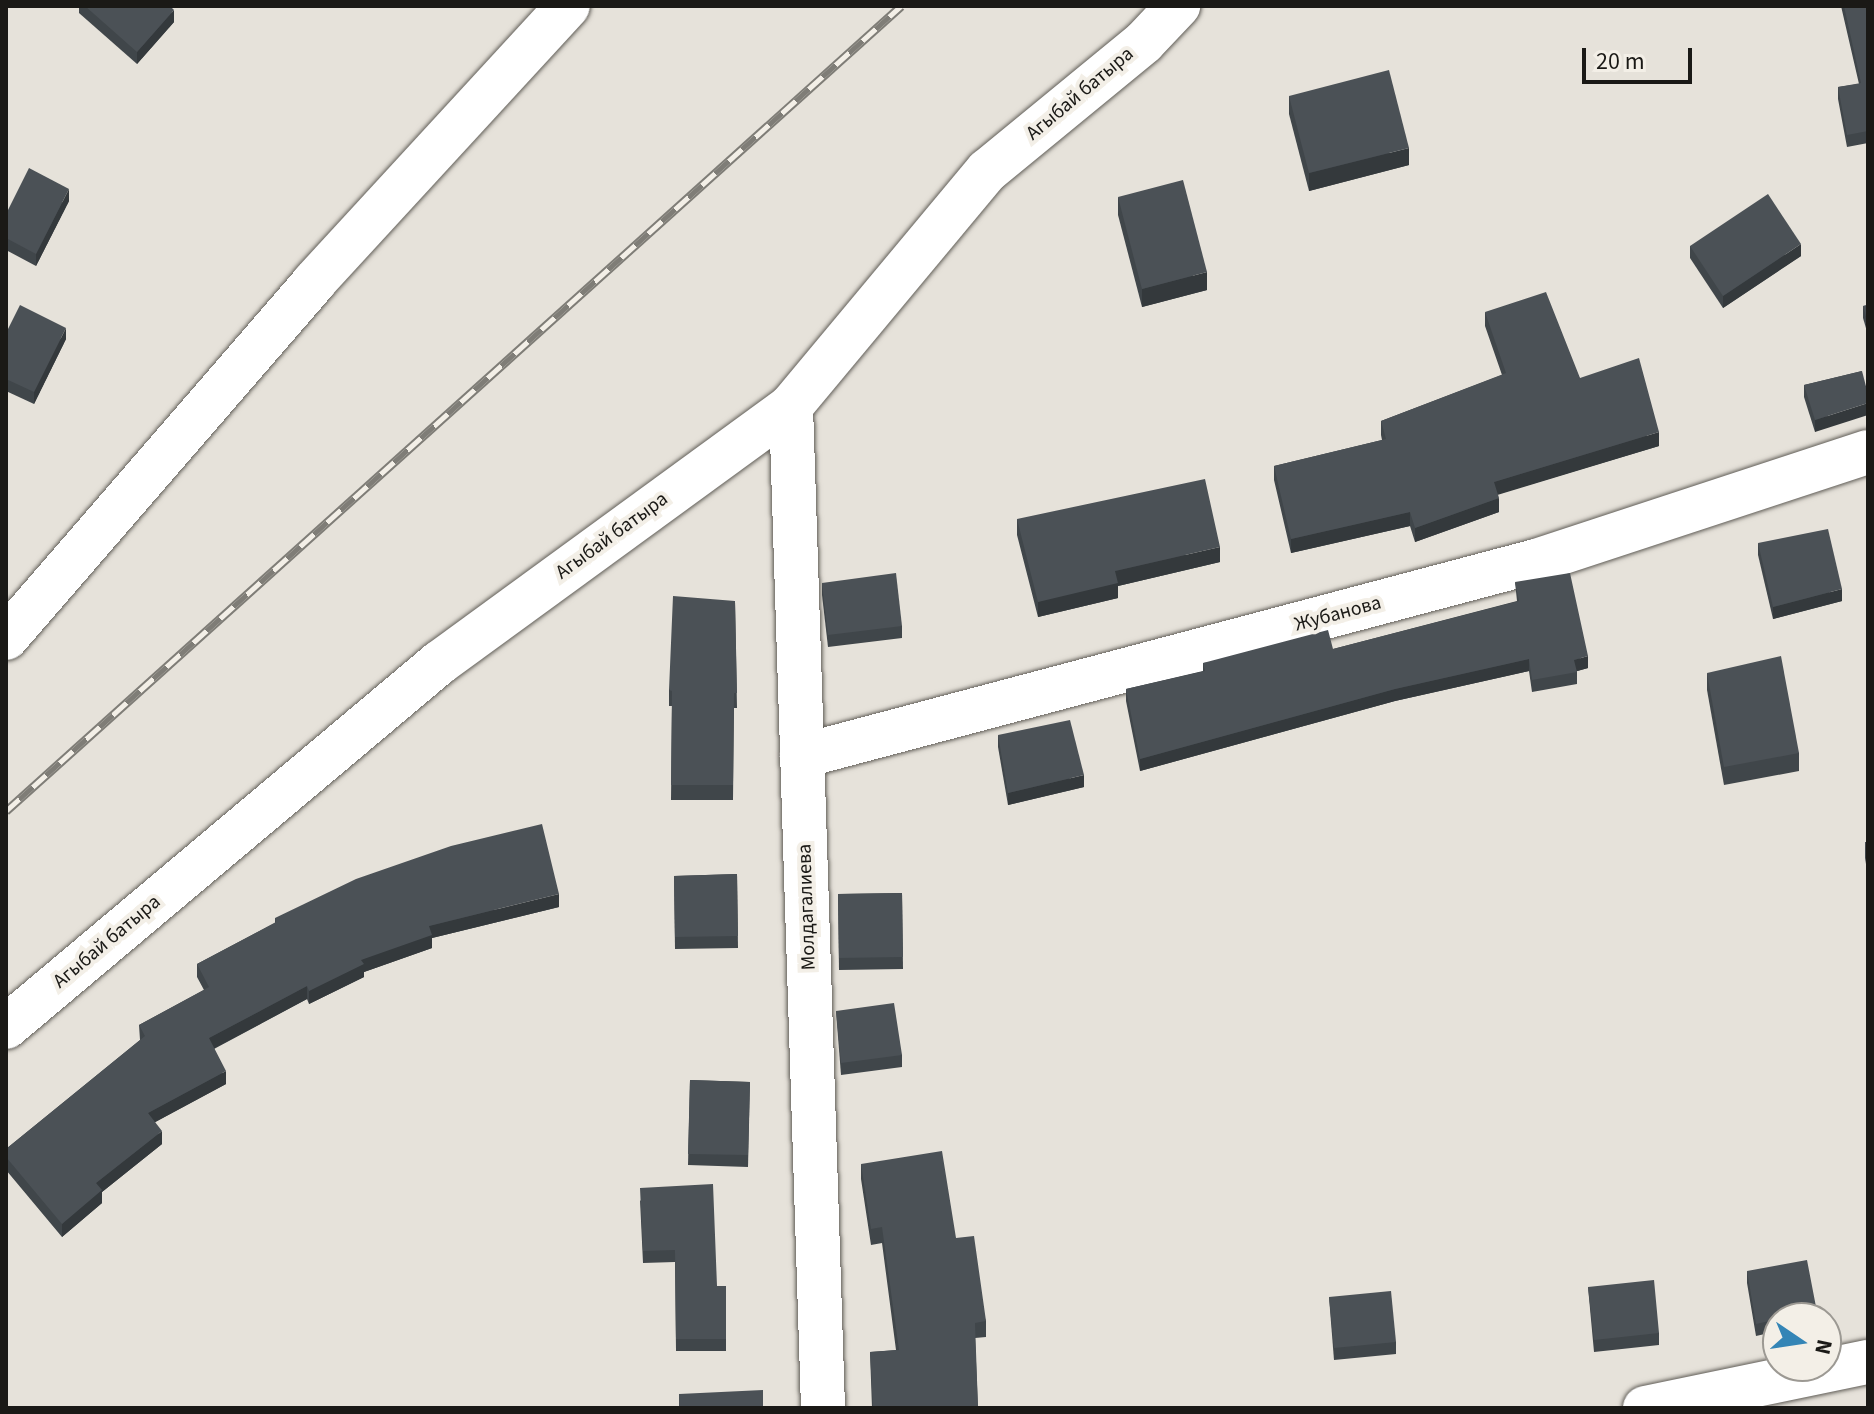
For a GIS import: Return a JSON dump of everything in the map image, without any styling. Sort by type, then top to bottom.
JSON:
[{"type":"street","points":[[6,638],[314,282],[568,6]]},
{"type":"street","name":"Агыбай батыра","points":[[6,1027],[439,663],[791,406],[987,171],[1144,42],[1178,6]]},
{"type":"street","name":"Молдагалиева","points":[[791,406],[823,1408]]},
{"type":"street","name":"Жубанова","points":[[802,756],[1536,561],[1868,452]]},
{"type":"street","points":[[1645,1408],[1868,1362]]},
{"type":"building","points":[[85,6],[170,6],[174,10],[137,52]]},
{"type":"building","points":[[1844,6],[1868,6],[1868,131],[1847,135],[1838,87],[1861,83]]},
{"type":"building","points":[[1389,70],[1409,148],[1309,173],[1289,96]]},
{"type":"building","points":[[29,168],[69,189],[36,254],[6,238],[6,214]]},
{"type":"building","points":[[1183,180],[1207,272],[1142,289],[1118,197]]},
{"type":"building","points":[[1768,194],[1801,244],[1723,296],[1690,246]]},
{"type":"building","points":[[1546,292],[1580,378],[1639,358],[1659,432],[1494,482],[1499,498],[1415,528],[1410,512],[1291,539],[1274,466],[1386,439],[1381,421],[1506,373],[1485,312]]},
{"type":"building","points":[[20,305],[66,328],[34,392],[6,379],[6,333]]},
{"type":"building","points":[[1868,305],[1868,323],[1863,306]]},
{"type":"building","points":[[1862,371],[1868,403],[1815,420],[1804,385]]},
{"type":"building","points":[[1205,479],[1220,547],[1115,571],[1118,583],[1038,602],[1017,519]]},
{"type":"building","points":[[1828,529],[1842,589],[1773,607],[1758,543]]},
{"type":"building","points":[[896,573],[902,626],[828,635],[822,583]]},
{"type":"building","points":[[1570,573],[1588,656],[1574,660],[1577,672],[1532,680],[1529,659],[1395,689],[1140,759],[1126,689],[1205,671],[1203,663],[1328,630],[1333,649],[1519,601],[1515,582]]},
{"type":"building","points":[[673,596],[735,601],[737,693],[734,693],[733,785],[671,785],[672,691],[669,690]]},
{"type":"building","points":[[1781,656],[1799,753],[1724,767],[1707,673]]},
{"type":"building","points":[[1070,720],[1084,775],[1008,793],[998,735]]},
{"type":"building","points":[[542,824],[559,894],[429,926],[432,935],[361,960],[364,964],[309,991],[307,986],[209,1038],[226,1071],[148,1113],[162,1131],[96,1183],[102,1190],[62,1224],[6,1157],[6,1149],[145,1036],[139,1025],[209,987],[197,964],[276,922],[275,918],[356,879],[451,846]]},
{"type":"building","points":[[737,874],[738,936],[675,937],[674,876]]},
{"type":"building","points":[[902,893],[903,957],[839,958],[838,894]]},
{"type":"building","points":[[894,1003],[902,1055],[841,1063],[836,1011]]},
{"type":"building","points":[[690,1080],[750,1082],[748,1155],[688,1154]]},
{"type":"building","points":[[942,1151],[956,1238],[974,1236],[986,1321],[975,1323],[978,1408],[873,1408],[870,1352],[899,1350],[882,1227],[871,1229],[861,1164]]},
{"type":"building","points":[[713,1184],[717,1286],[726,1286],[726,1339],[676,1339],[675,1250],[643,1251],[640,1188]]},
{"type":"building","points":[[1807,1260],[1815,1302],[1762,1302],[1762,1323],[1756,1324],[1747,1271]]},
{"type":"building","points":[[1654,1280],[1659,1333],[1594,1340],[1588,1287]]},
{"type":"building","points":[[1391,1291],[1396,1342],[1334,1348],[1329,1297]]},
{"type":"building","points":[[763,1390],[763,1408],[679,1408],[679,1394]]},
{"type":"railway","points":[[6,811],[901,6]]}]
